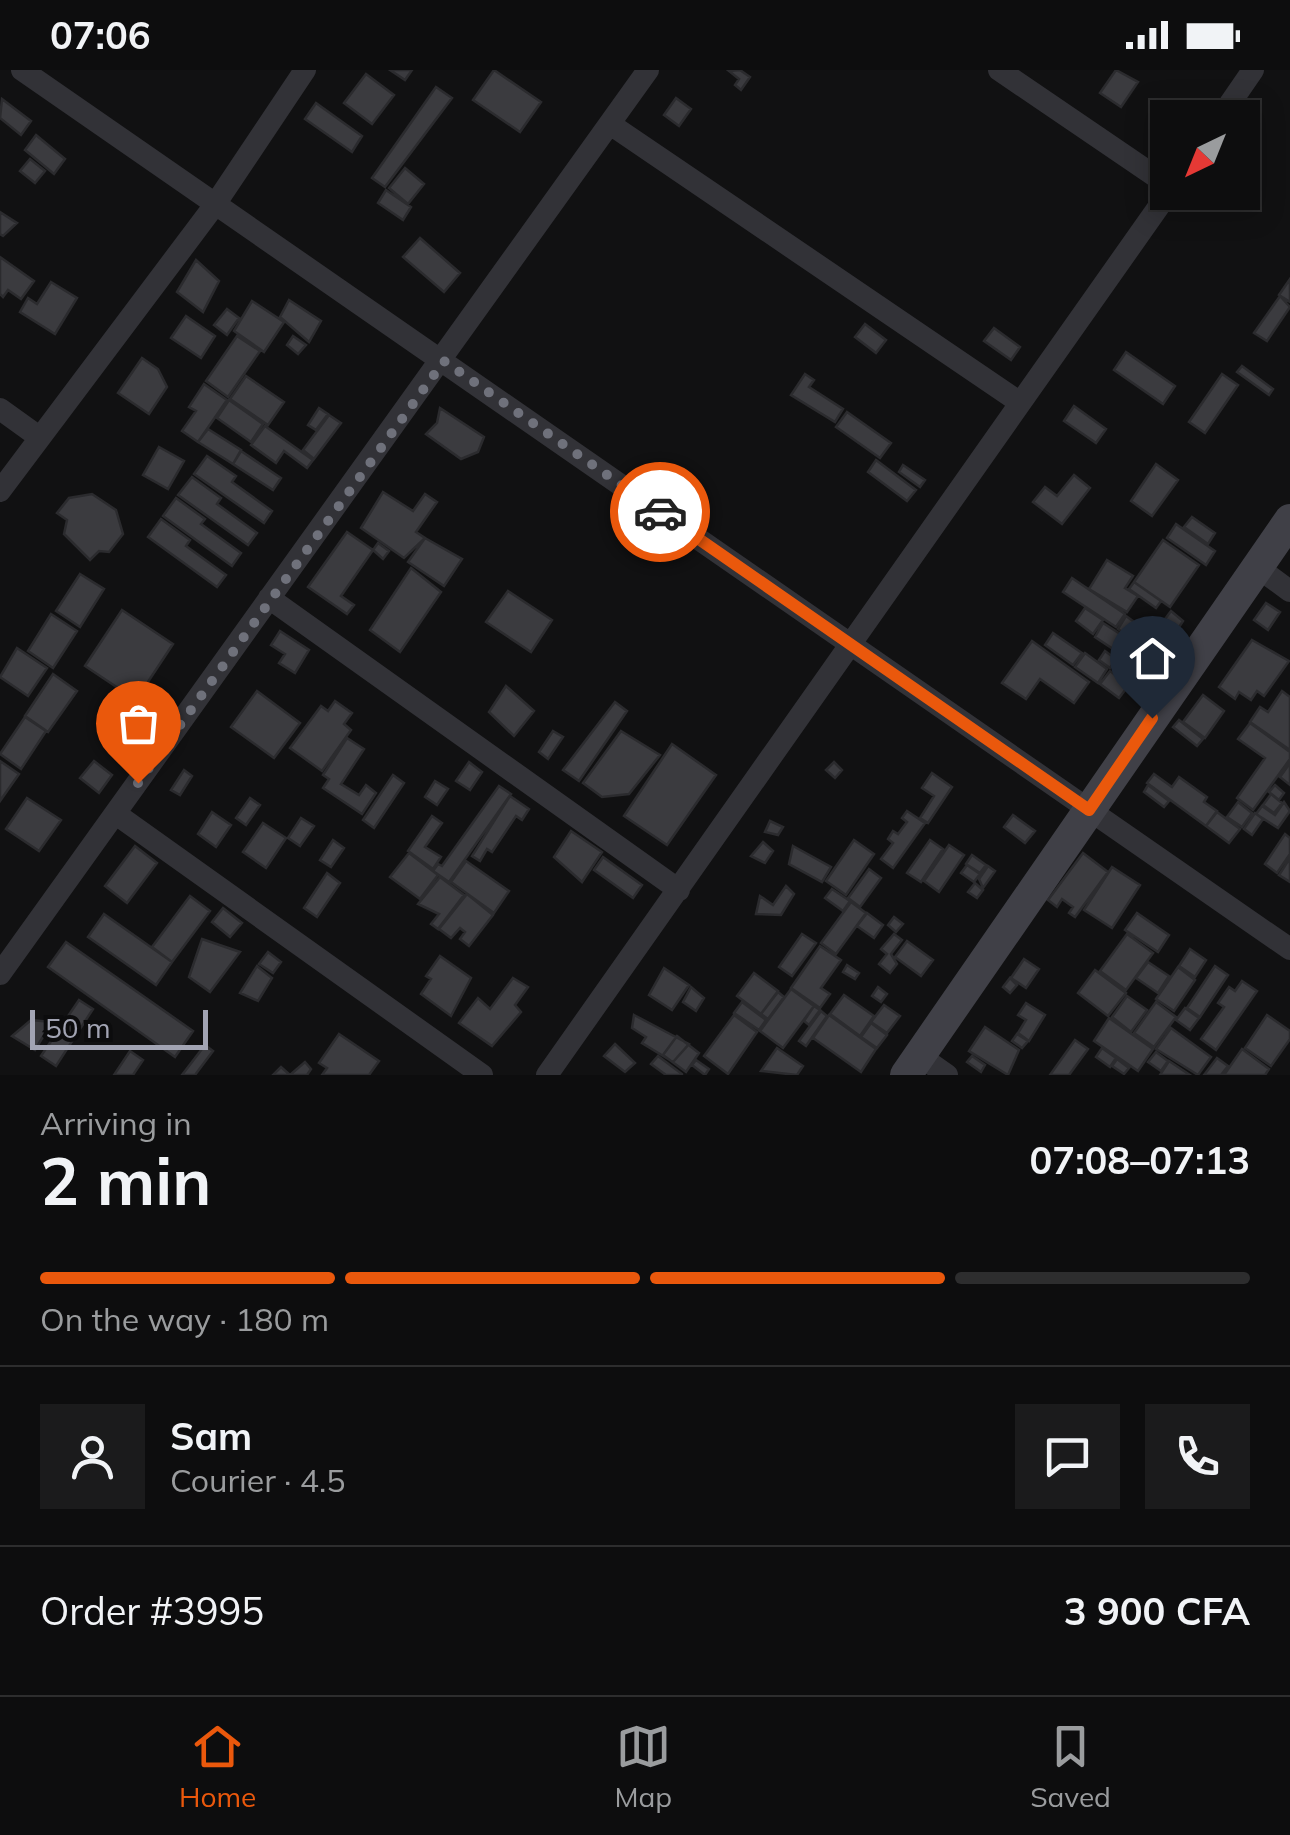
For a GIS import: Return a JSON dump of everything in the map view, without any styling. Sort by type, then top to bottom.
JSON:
[{"type":"street","points":[[22,70],[1290,949]]},
{"type":"street","points":[[0,491],[214,206],[305,70]]},
{"type":"street","points":[[0,974],[444,361],[648,70]]},
{"type":"street","points":[[999,70],[1150,176]]},
{"type":"street","points":[[1232,100],[1253,70]]},
{"type":"street","points":[[610,124],[1019,402]]},
{"type":"street","points":[[548,1075],[853,646],[1153,210]]},
{"type":"street","points":[[0,409],[38,436]]},
{"type":"street","points":[[947,1075],[913,1065],[1290,520]]},
{"type":"street","points":[[1256,567],[1290,591]]},
{"type":"street","points":[[270,598],[679,890]]},
{"type":"street","points":[[116,814],[482,1075]]},
{"type":"building","points":[[390,70],[412,70],[405,80]]},
{"type":"building","points":[[494,70],[541,102],[520,132],[473,100]]},
{"type":"building","points":[[740,70],[750,77],[741,90],[735,85],[739,79],[729,71]]},
{"type":"building","points":[[1116,70],[1138,82],[1121,107],[1100,93]]},
{"type":"building","points":[[366,74],[394,95],[372,124],[344,103]]},
{"type":"building","points":[[436,87],[452,98],[385,187],[372,178]]},
{"type":"building","points":[[676,98],[691,109],[679,126],[664,115]]},
{"type":"building","points":[[2,99],[31,121],[21,135],[0,118]]},
{"type":"building","points":[[316,103],[362,136],[352,152],[305,119]]},
{"type":"building","points":[[36,135],[65,159],[54,174],[25,150]]},
{"type":"building","points":[[30,159],[45,171],[35,183],[20,171]]},
{"type":"building","points":[[405,168],[424,184],[408,204],[389,188]]},
{"type":"building","points":[[386,190],[411,207],[403,220],[378,203]]},
{"type":"building","points":[[0,212],[17,223],[3,236],[0,234]]},
{"type":"building","points":[[420,238],[460,273],[444,292],[403,257]]},
{"type":"building","points":[[0,257],[34,281],[21,299],[8,290],[3,297],[0,294]]},
{"type":"building","points":[[196,260],[219,281],[203,312],[177,292]]},
{"type":"building","points":[[1290,279],[1290,302],[1279,295]]},
{"type":"building","points":[[51,282],[77,298],[55,334],[20,312],[28,298],[37,304]]},
{"type":"building","points":[[1280,296],[1290,307],[1267,341],[1254,333]]},
{"type":"building","points":[[289,300],[321,321],[309,342],[280,317]]},
{"type":"building","points":[[252,301],[284,322],[264,352],[234,331]]},
{"type":"building","points":[[227,309],[239,318],[227,335],[214,325]]},
{"type":"building","points":[[186,316],[215,336],[201,358],[171,338]]},
{"type":"building","points":[[865,324],[886,340],[876,353],[855,337]]},
{"type":"building","points":[[994,328],[1020,347],[1011,360],[984,341]]},
{"type":"building","points":[[237,336],[260,351],[228,397],[206,381]]},
{"type":"building","points":[[293,336],[306,345],[298,354],[287,345]]},
{"type":"building","points":[[1126,352],[1175,386],[1163,404],[1114,370]]},
{"type":"building","points":[[142,358],[158,369],[167,387],[149,414],[118,393]]},
{"type":"building","points":[[1242,366],[1273,389],[1269,395],[1237,372]]},
{"type":"building","points":[[805,374],[814,380],[809,387],[843,409],[835,422],[791,395]]},
{"type":"building","points":[[1222,374],[1238,385],[1205,433],[1189,422]]},
{"type":"building","points":[[246,376],[284,402],[268,425],[230,399]]},
{"type":"building","points":[[204,384],[227,400],[198,442],[182,431],[196,411],[189,407]]},
{"type":"building","points":[[229,400],[263,424],[251,442],[217,418]]},
{"type":"building","points":[[1074,406],[1106,429],[1096,443],[1064,421]]},
{"type":"building","points":[[319,408],[328,414],[316,430],[308,425]]},
{"type":"building","points":[[440,408],[484,437],[478,452],[461,459],[426,434],[437,423]]},
{"type":"building","points":[[847,412],[891,443],[880,458],[836,427]]},
{"type":"building","points":[[329,415],[341,423],[314,459],[303,450]]},
{"type":"building","points":[[265,426],[313,460],[307,468],[284,451],[276,463],[251,445]]},
{"type":"building","points":[[208,429],[241,450],[233,464],[198,442]]},
{"type":"building","points":[[159,447],[184,461],[168,489],[143,475]]},
{"type":"building","points":[[241,451],[281,478],[273,490],[233,464]]},
{"type":"building","points":[[207,456],[236,476],[232,482],[272,511],[264,523],[194,474]]},
{"type":"building","points":[[876,460],[916,490],[907,501],[868,472]]},
{"type":"building","points":[[1156,464],[1178,480],[1152,516],[1131,501]]},
{"type":"building","points":[[903,465],[925,480],[920,487],[899,472]]},
{"type":"building","points":[[1074,475],[1090,488],[1062,524],[1033,502],[1045,487],[1057,496]]},
{"type":"building","points":[[192,477],[221,498],[217,504],[257,533],[248,545],[178,495]]},
{"type":"building","points":[[383,492],[413,511],[425,494],[437,502],[416,532],[425,538],[404,558],[361,528]]},
{"type":"building","points":[[92,494],[116,510],[123,534],[109,552],[99,551],[90,560],[64,534],[67,520],[57,513],[69,498]]},
{"type":"building","points":[[176,498],[205,519],[201,524],[241,553],[232,566],[163,516]]},
{"type":"building","points":[[1192,517],[1215,533],[1208,544],[1184,527]]},
{"type":"building","points":[[161,519],[190,540],[186,546],[226,575],[217,587],[148,537]]},
{"type":"building","points":[[1176,524],[1215,551],[1206,565],[1167,538]]},
{"type":"building","points":[[347,532],[373,550],[341,596],[354,605],[347,614],[308,587]]},
{"type":"building","points":[[425,538],[462,559],[444,586],[408,562]]},
{"type":"building","points":[[1163,540],[1199,565],[1170,607],[1134,582]]},
{"type":"building","points":[[378,543],[389,551],[383,559],[373,550]]},
{"type":"building","points":[[1107,560],[1133,576],[1125,588],[1138,596],[1127,612],[1089,589]]},
{"type":"building","points":[[411,568],[441,592],[400,652],[370,630]]},
{"type":"building","points":[[80,574],[104,589],[80,627],[56,611]]},
{"type":"building","points":[[1072,578],[1125,614],[1116,627],[1063,592]]},
{"type":"building","points":[[1134,582],[1161,601],[1156,608],[1129,589]]},
{"type":"building","points":[[508,591],[552,620],[531,652],[486,622]]},
{"type":"building","points":[[1266,603],[1280,612],[1268,630],[1254,620]]},
{"type":"building","points":[[1085,608],[1103,620],[1093,634],[1076,621]]},
{"type":"building","points":[[122,610],[173,644],[136,700],[85,666]]},
{"type":"building","points":[[1171,611],[1183,621],[1178,629],[1165,619]]},
{"type":"building","points":[[51,614],[77,631],[53,668],[28,651]]},
{"type":"building","points":[[1126,616],[1157,638],[1148,651],[1118,629]]},
{"type":"building","points":[[1103,623],[1128,639],[1119,653],[1095,637]]},
{"type":"building","points":[[280,631],[309,650],[295,673],[279,663],[285,654],[271,645]]},
{"type":"building","points":[[1053,633],[1082,653],[1073,665],[1045,645]]},
{"type":"building","points":[[1131,640],[1149,652],[1142,662],[1125,650]]},
{"type":"building","points":[[1252,640],[1289,661],[1264,696],[1257,691],[1251,700],[1239,692],[1235,699],[1219,687]]},
{"type":"building","points":[[1032,641],[1089,682],[1074,703],[1040,679],[1026,699],[1002,683]]},
{"type":"building","points":[[17,648],[47,668],[28,696],[0,677]]},
{"type":"building","points":[[1105,651],[1116,659],[1110,668],[1099,660]]},
{"type":"building","points":[[1085,653],[1107,669],[1098,683],[1075,667]]},
{"type":"building","points":[[1110,671],[1129,685],[1119,698],[1100,684]]},
{"type":"building","points":[[53,674],[77,691],[48,732],[25,716]]},
{"type":"building","points":[[506,686],[534,711],[514,736],[489,712]]},
{"type":"building","points":[[257,691],[300,723],[274,758],[231,727]]},
{"type":"building","points":[[1282,691],[1290,697],[1290,750],[1250,722],[1260,707],[1268,712]]},
{"type":"building","points":[[1203,695],[1224,711],[1205,738],[1183,722]]},
{"type":"building","points":[[335,701],[352,713],[344,724],[351,730],[322,771],[290,748],[321,706],[328,711]]},
{"type":"building","points":[[615,702],[627,711],[579,781],[563,770]]},
{"type":"building","points":[[25,717],[46,731],[21,769],[0,754]]},
{"type":"building","points":[[1179,720],[1203,739],[1197,746],[1173,727]]},
{"type":"building","points":[[1250,723],[1290,752],[1290,759],[1253,810],[1237,798],[1265,758],[1238,739]]},
{"type":"building","points":[[553,731],[563,737],[548,759],[539,752]]},
{"type":"building","points":[[621,731],[660,755],[629,794],[602,797],[583,783]]},
{"type":"building","points":[[347,738],[364,749],[341,784],[359,795],[366,785],[376,793],[362,814],[323,788],[329,779],[323,775]]},
{"type":"building","points":[[672,744],[716,775],[667,845],[624,816]]},
{"type":"building","points":[[0,761],[19,774],[0,801]]},
{"type":"building","points":[[94,761],[112,775],[99,793],[80,778]]},
{"type":"building","points":[[469,762],[482,772],[470,790],[456,781]]},
{"type":"building","points":[[834,762],[842,770],[835,778],[826,770]]},
{"type":"building","points":[[1290,763],[1290,785],[1280,777]]},
{"type":"building","points":[[184,770],[192,776],[180,795],[171,790]]},
{"type":"building","points":[[932,773],[952,787],[928,823],[920,818],[934,796],[922,788]]},
{"type":"building","points":[[1154,774],[1172,787],[1179,777],[1207,797],[1204,802],[1217,811],[1206,826],[1147,783]]},
{"type":"building","points":[[393,775],[404,783],[374,828],[363,820]]},
{"type":"building","points":[[435,781],[448,789],[437,805],[425,797]]},
{"type":"building","points":[[1148,785],[1169,801],[1164,807],[1144,792]]},
{"type":"building","points":[[1275,785],[1284,793],[1279,800],[1269,792]]},
{"type":"building","points":[[499,786],[511,794],[449,882],[433,871],[438,864],[442,866]]},
{"type":"building","points":[[1271,794],[1282,803],[1274,813],[1263,805]]},
{"type":"building","points":[[510,796],[529,809],[522,820],[516,816],[492,852],[487,849],[480,861],[472,856]]},
{"type":"building","points":[[27,798],[61,820],[39,851],[6,829]]},
{"type":"building","points":[[250,798],[260,805],[246,825],[236,818]]},
{"type":"building","points":[[1238,802],[1252,813],[1242,827],[1227,817]]},
{"type":"building","points":[[1284,802],[1290,811],[1278,828],[1256,814],[1262,806],[1275,815]]},
{"type":"building","points":[[907,811],[925,823],[893,868],[881,859],[893,843],[888,839],[893,831],[898,834],[907,822],[902,818]]},
{"type":"building","points":[[212,812],[231,825],[216,847],[198,834]]},
{"type":"building","points":[[1217,812],[1240,829],[1229,843],[1206,826]]},
{"type":"building","points":[[1255,813],[1263,819],[1252,835],[1244,829]]},
{"type":"building","points":[[1013,815],[1035,831],[1025,843],[1004,827]]},
{"type":"building","points":[[432,816],[442,823],[425,847],[441,857],[433,869],[408,851]]},
{"type":"building","points":[[301,818],[314,826],[300,846],[288,838]]},
{"type":"building","points":[[770,821],[783,827],[778,835],[765,832]]},
{"type":"building","points":[[263,823],[286,838],[266,868],[243,852]]},
{"type":"building","points":[[571,831],[602,852],[582,882],[554,857]]},
{"type":"building","points":[[1285,834],[1290,838],[1290,854],[1277,873],[1265,864]]},
{"type":"building","points":[[333,840],[344,848],[331,867],[320,860]]},
{"type":"building","points":[[854,840],[874,854],[846,895],[826,881]]},
{"type":"building","points":[[930,840],[943,849],[921,882],[907,873]]},
{"type":"building","points":[[763,842],[773,851],[765,863],[751,856]]},
{"type":"building","points":[[949,845],[964,855],[939,892],[924,881]]},
{"type":"building","points":[[135,846],[157,863],[127,903],[105,886]]},
{"type":"building","points":[[793,846],[831,867],[822,882],[789,864]]},
{"type":"building","points":[[409,853],[438,875],[420,899],[390,877]]},
{"type":"building","points":[[1083,853],[1108,872],[1075,917],[1069,913],[1073,907],[1062,899],[1057,907],[1048,900]]},
{"type":"building","points":[[972,855],[986,865],[980,873],[966,864]]},
{"type":"building","points":[[603,857],[642,885],[633,898],[594,870]]},
{"type":"building","points":[[1290,858],[1290,882],[1279,875]]},
{"type":"building","points":[[466,861],[509,891],[494,913],[451,882]]},
{"type":"building","points":[[967,865],[980,874],[974,882],[961,873]]},
{"type":"building","points":[[988,866],[995,871],[983,888],[979,879]]},
{"type":"building","points":[[1112,867],[1140,885],[1112,928],[1084,910]]},
{"type":"building","points":[[869,869],[881,878],[860,907],[848,898]]},
{"type":"building","points":[[327,873],[340,883],[317,917],[304,908]]},
{"type":"building","points":[[440,877],[464,895],[438,929],[431,924],[439,914],[418,904]]},
{"type":"building","points":[[975,883],[983,890],[977,898],[968,892]]},
{"type":"building","points":[[786,886],[794,894],[781,915],[756,914],[760,896],[773,905]]},
{"type":"building","points":[[832,889],[850,901],[843,911],[825,898]]},
{"type":"building","points":[[467,894],[493,915],[469,946],[460,939],[465,932],[460,928],[451,938],[439,929]]},
{"type":"building","points":[[190,896],[210,911],[172,962],[152,947]]},
{"type":"building","points":[[851,902],[866,913],[836,954],[821,943]]},
{"type":"building","points":[[223,908],[242,923],[230,937],[212,922]]},
{"type":"building","points":[[867,913],[883,925],[874,938],[857,926]]},
{"type":"building","points":[[1137,913],[1169,935],[1158,952],[1125,930]]},
{"type":"building","points":[[104,914],[172,962],[156,985],[88,937]]},
{"type":"building","points":[[894,917],[903,924],[896,932],[888,925]]},
{"type":"building","points":[[802,934],[816,943],[792,976],[779,967]]},
{"type":"building","points":[[894,934],[902,940],[891,954],[897,964],[890,973],[879,964],[887,954],[881,949]]},
{"type":"building","points":[[1127,934],[1153,953],[1126,990],[1100,971]]},
{"type":"building","points":[[202,939],[240,952],[210,992],[189,977]]},
{"type":"building","points":[[907,941],[933,960],[921,976],[895,957]]},
{"type":"building","points":[[66,942],[193,1031],[175,1057],[48,967]]},
{"type":"building","points":[[820,946],[841,960],[821,988],[830,994],[820,1008],[791,988]]},
{"type":"building","points":[[1190,949],[1206,960],[1195,977],[1179,966]]},
{"type":"building","points":[[268,952],[281,962],[273,973],[259,964]]},
{"type":"building","points":[[440,956],[471,978],[451,1016],[421,994],[431,979],[426,976]]},
{"type":"building","points":[[1024,959],[1039,969],[1026,988],[1011,978]]},
{"type":"building","points":[[1148,962],[1169,976],[1158,993],[1136,978]]},
{"type":"building","points":[[847,965],[859,973],[855,979],[843,972]]},
{"type":"building","points":[[257,966],[272,978],[258,1001],[240,993]]},
{"type":"building","points":[[1215,966],[1228,975],[1200,1017],[1187,1008]]},
{"type":"building","points":[[1178,967],[1195,980],[1174,1011],[1156,999]]},
{"type":"building","points":[[664,968],[689,985],[672,1010],[649,995]]},
{"type":"building","points":[[1095,970],[1126,993],[1108,1016],[1078,993]]},
{"type":"building","points":[[754,973],[778,991],[761,1014],[737,996]]},
{"type":"building","points":[[513,978],[528,987],[515,1005],[521,1012],[492,1046],[459,1023],[478,998],[490,1009]]},
{"type":"building","points":[[1010,978],[1017,985],[1010,993],[1003,987]]},
{"type":"building","points":[[1242,981],[1257,991],[1216,1050],[1201,1039],[1224,1007],[1218,1003],[1229,987],[1235,991]]},
{"type":"building","points":[[691,987],[704,998],[696,1011],[683,1002]]},
{"type":"building","points":[[878,987],[887,994],[881,1002],[872,996]]},
{"type":"building","points":[[791,989],[814,1006],[783,1048],[760,1031]]},
{"type":"building","points":[[778,992],[784,997],[768,1019],[761,1014]]},
{"type":"building","points":[[844,995],[874,1016],[860,1036],[830,1014]]},
{"type":"building","points":[[1127,996],[1147,1010],[1131,1032],[1112,1017]]},
{"type":"building","points":[[79,1000],[93,1009],[56,1066],[41,1056]]},
{"type":"building","points":[[742,1002],[766,1020],[759,1030],[734,1013]]},
{"type":"building","points":[[1156,1002],[1176,1017],[1154,1047],[1134,1033]]},
{"type":"building","points":[[1026,1003],[1045,1015],[1029,1041],[1018,1033],[1026,1020],[1018,1015]]},
{"type":"building","points":[[884,1005],[900,1016],[887,1033],[871,1022]]},
{"type":"building","points":[[814,1006],[820,1010],[809,1025],[804,1021]]},
{"type":"building","points":[[1185,1008],[1199,1018],[1190,1030],[1176,1020]]},
{"type":"building","points":[[821,1011],[827,1016],[806,1046],[799,1041]]},
{"type":"building","points":[[634,1015],[689,1044],[673,1062],[642,1043],[646,1037],[632,1028]]},
{"type":"building","points":[[734,1015],[757,1032],[728,1074],[704,1056]]},
{"type":"building","points":[[829,1015],[876,1049],[861,1072],[813,1038]]},
{"type":"building","points":[[1267,1015],[1290,1031],[1290,1039],[1271,1066],[1245,1048]]},
{"type":"building","points":[[1109,1018],[1153,1049],[1138,1071],[1094,1041]]},
{"type":"building","points":[[31,1020],[52,1022],[35,1050],[12,1036]]},
{"type":"building","points":[[871,1023],[887,1035],[877,1048],[861,1037]]},
{"type":"building","points":[[985,1027],[1019,1050],[1008,1075],[969,1051]]},
{"type":"building","points":[[1171,1028],[1211,1057],[1198,1075],[1156,1049]]},
{"type":"building","points":[[339,1034],[379,1061],[369,1075],[322,1075],[327,1068],[319,1063]]},
{"type":"building","points":[[1017,1034],[1028,1041],[1022,1048],[1012,1041]]},
{"type":"building","points":[[677,1036],[699,1053],[686,1072],[663,1055]]},
{"type":"building","points":[[1075,1040],[1088,1049],[1069,1075],[1050,1075]]},
{"type":"building","points":[[615,1044],[635,1063],[625,1072],[604,1056]]},
{"type":"building","points":[[205,1045],[213,1051],[195,1075],[182,1075]]},
{"type":"building","points":[[777,1048],[803,1066],[797,1075],[761,1071]]},
{"type":"building","points":[[1102,1048],[1116,1058],[1110,1067],[1096,1057]]},
{"type":"building","points":[[1242,1049],[1269,1069],[1265,1075],[1224,1075]]},
{"type":"building","points":[[130,1051],[143,1060],[133,1075],[114,1075]]},
{"type":"building","points":[[1156,1052],[1168,1061],[1161,1071],[1148,1062]]},
{"type":"building","points":[[658,1056],[682,1075],[666,1075],[651,1064]]},
{"type":"building","points":[[972,1056],[985,1065],[981,1072],[967,1062]]},
{"type":"building","points":[[1217,1058],[1228,1066],[1221,1075],[1204,1075]]},
{"type":"building","points":[[1117,1059],[1129,1068],[1124,1074],[1112,1066]]},
{"type":"building","points":[[696,1060],[709,1069],[705,1075],[692,1065]]},
{"type":"building","points":[[1169,1061],[1190,1075],[1160,1075]]},
{"type":"building","points":[[305,1062],[311,1069],[307,1075],[290,1075]]},
{"type":"building","points":[[281,1067],[290,1075],[273,1075]]},
{"type":"way so far","points":[[138,783],[444,361],[660,512]]},
{"type":"route","points":[[660,512],[1089,810],[1152,718]]}]
